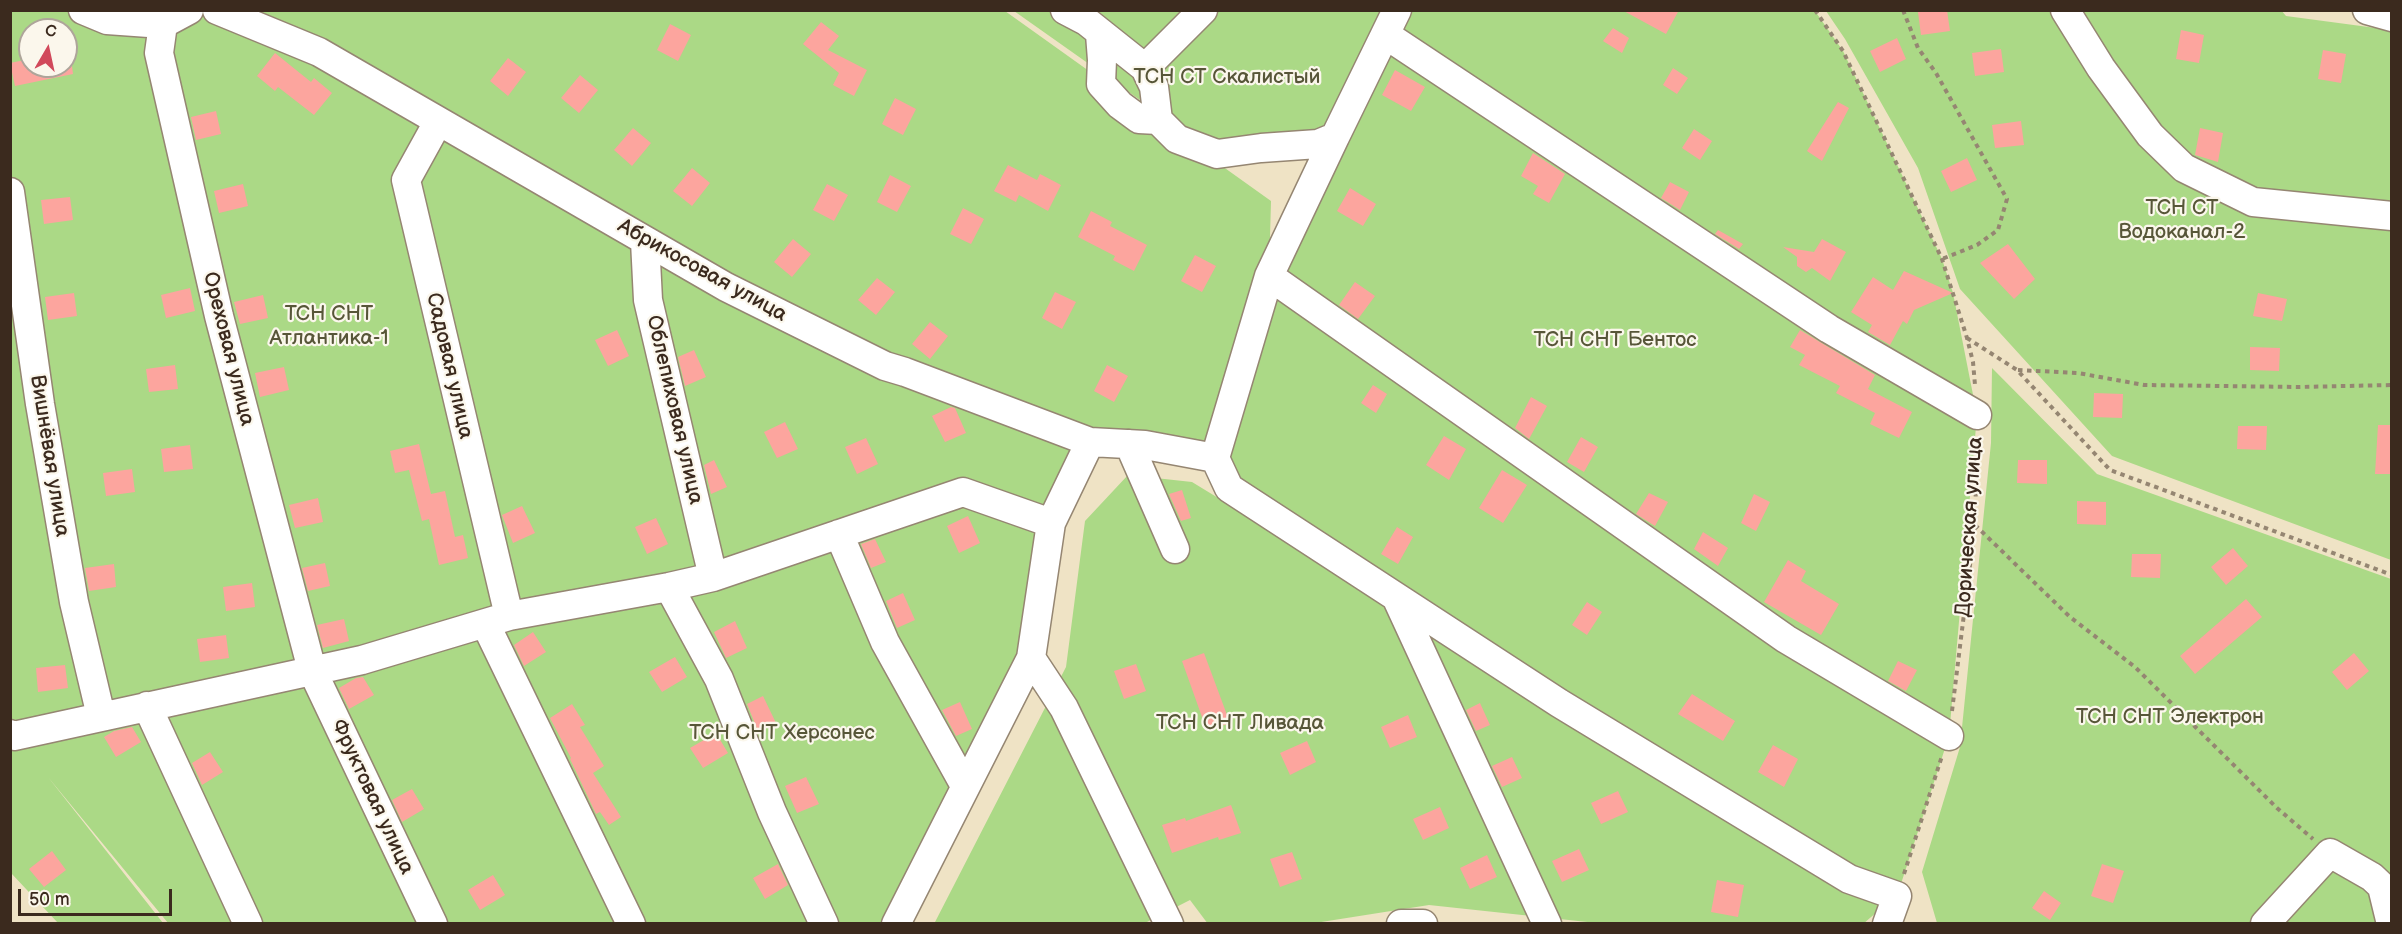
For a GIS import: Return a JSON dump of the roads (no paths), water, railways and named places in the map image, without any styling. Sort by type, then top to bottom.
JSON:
[{"type":"lane","points":[[83,10],[107,20],[162,24],[189,10]]},
{"type":"lane","name":"Абрикосовая улица","points":[[217,10],[319,52],[726,287],[885,366],[1090,442],[1145,445],[1215,458]]},
{"type":"lane","points":[[1065,10],[1086,21],[1145,68],[1154,87],[1158,120],[1176,139],[1217,154],[1318,144],[1335,137]]},
{"type":"lane","points":[[1145,68],[1203,10]]},
{"type":"lane","points":[[2065,10],[2101,68],[2143,125],[2184,168],[2253,202],[2391,216]]},
{"type":"lane","points":[[2367,10],[2391,17]]},
{"type":"lane","points":[[1887,924],[1897,896],[1850,879],[1559,703],[1230,488],[1215,458],[1269,276],[1391,23],[1829,329],[1977,415]]},
{"type":"lane","name":"Ореховая улица","points":[[162,24],[159,53],[216,304],[312,670]]},
{"type":"lane","points":[[1100,34],[1101,84],[1120,105],[1139,119],[1158,120]]},
{"type":"lane","name":"Садовая улица","points":[[438,122],[406,180],[497,620],[631,924]]},
{"type":"lane","name":"Вишнёвая улица","points":[[10,192],[40,404],[74,602],[101,716]]},
{"type":"lane","name":"Облепиховая улица","points":[[645,241],[648,300],[713,577]]},
{"type":"lane","points":[[1269,276],[1786,639],[1949,736]]},
{"type":"lane","points":[[896,924],[1031,658],[1051,523],[1090,442]]},
{"type":"lane","points":[[1130,444],[1175,549]]},
{"type":"lane","points":[[10,734],[14,736],[362,660],[497,620],[713,577],[963,492],[1051,523]]},
{"type":"lane","points":[[839,534],[885,642],[965,786]]},
{"type":"lane","points":[[669,587],[719,679],[772,812],[824,924]]},
{"type":"lane","points":[[1396,597],[1547,924]]},
{"type":"lane","points":[[1031,658],[1064,708],[1169,924]]},
{"type":"lane","name":"Фруктовая улица","points":[[312,670],[433,924]]},
{"type":"lane","points":[[147,706],[248,924]]},
{"type":"lane","points":[[2265,924],[2330,853],[2372,877],[2387,891],[2391,924]]},
{"type":"lane","points":[[1401,924],[1423,924]]},
{"type":"park label","name":"ТСН СТ Скалистый","points":[[1227,78]]},
{"type":"park label","name":"ТСН СТ Водоканал-2","points":[[2182,221]]},
{"type":"park label","name":"ТСН СНТ Атлантика-1","points":[[329,327]]},
{"type":"park label","name":"ТСН СНТ Бентос","points":[[1615,341]]},
{"type":"park label","name":"ТСН СНТ Электрон","points":[[2170,718]]},
{"type":"park label","name":"ТСН СНТ Ливада","points":[[1240,724]]},
{"type":"park label","name":"ТСН СНТ Херсонес","points":[[782,734]]}]
